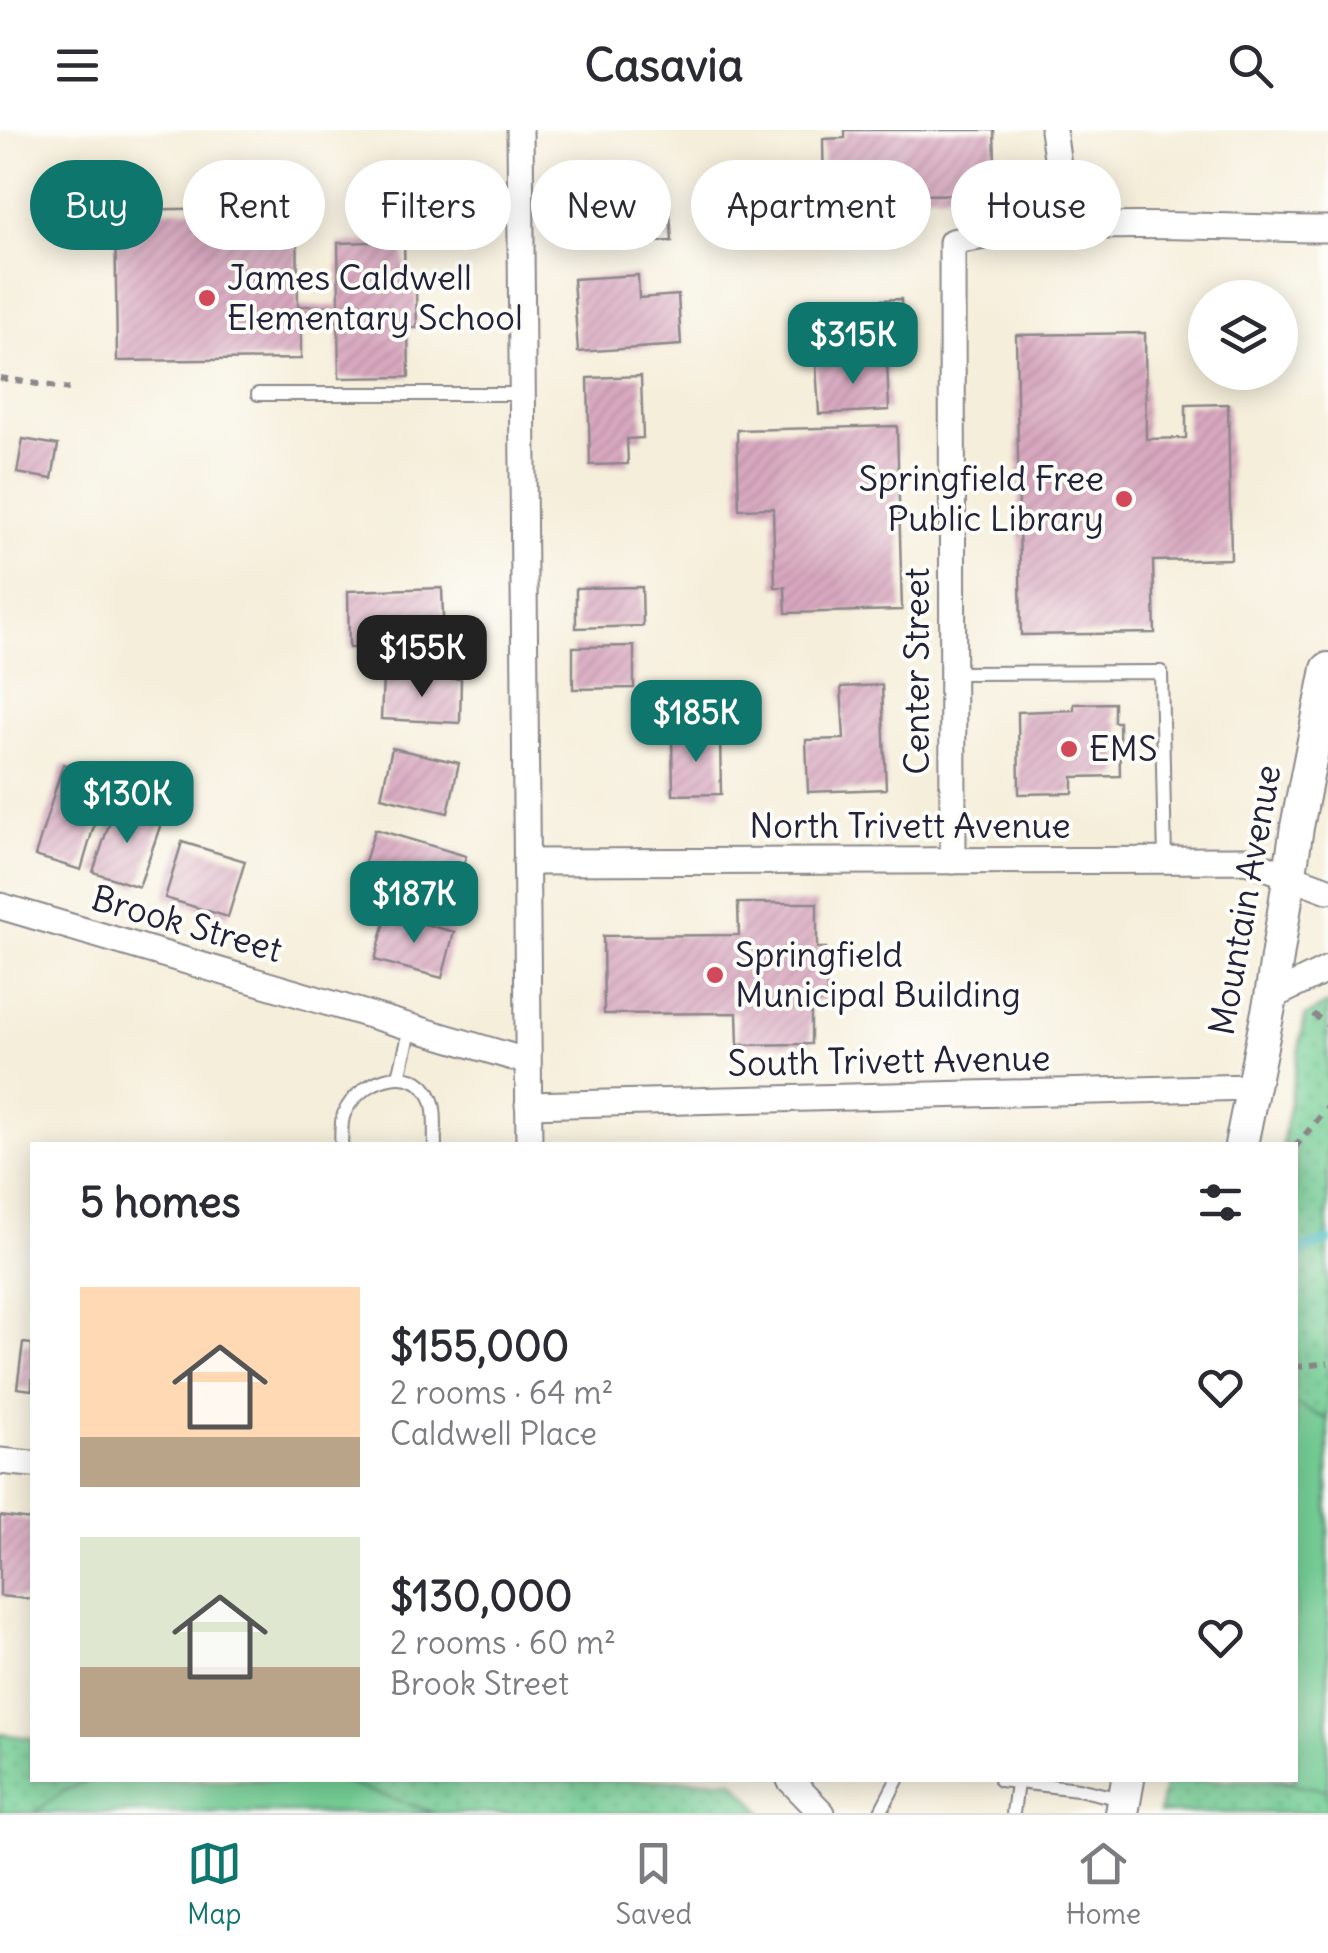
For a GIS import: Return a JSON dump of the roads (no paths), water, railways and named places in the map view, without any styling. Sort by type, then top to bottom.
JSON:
[{"type":"street","points":[[520,130],[529,1142]]},
{"type":"street","points":[[1053,130],[1057,160]]},
{"type":"street","points":[[1121,227],[1328,229]]},
{"type":"street","name":"Center Street","points":[[952,250],[953,861]]},
{"type":"street","name":"Mountain Avenue","points":[[1242,1142],[1328,670]]},
{"type":"street","name":"North Trivett Avenue","points":[[526,862],[1246,860],[1328,890]]},
{"type":"street","name":"Brook Street","points":[[0,906],[526,1060]]},
{"type":"street","points":[[1271,997],[1328,969]]},
{"type":"street","name":"South Trivett Avenue","points":[[528,1105],[1252,1087]]},
{"type":"street","points":[[0,1461],[30,1464]]},
{"type":"street","points":[[792,1782],[822,1813]]},
{"type":"lane","points":[[258,394],[522,394]]},
{"type":"lane","points":[[952,673],[1161,672],[1165,861]]},
{"type":"lane","points":[[399,1077],[411,1027]]},
{"type":"lane","points":[[341,1142],[343,1116],[354,1098],[368,1085],[399,1077],[417,1082],[429,1094],[434,1142]]},
{"type":"lane","points":[[880,1813],[896,1782]]},
{"type":"lane","points":[[1011,1782],[1125,1798]]},
{"type":"lane","points":[[1013,1813],[1016,1783]]},
{"type":"waterway","points":[[1298,1252],[1328,1241]]},
{"type":"place","name":"James Caldwell Elementary School","points":[[207,298]]},
{"type":"place","name":"Springfield Free Public Library","points":[[1124,499]]},
{"type":"place","name":"EMS","points":[[1069,749]]},
{"type":"place","name":"Springfield Municipal Building","points":[[715,975]]}]
